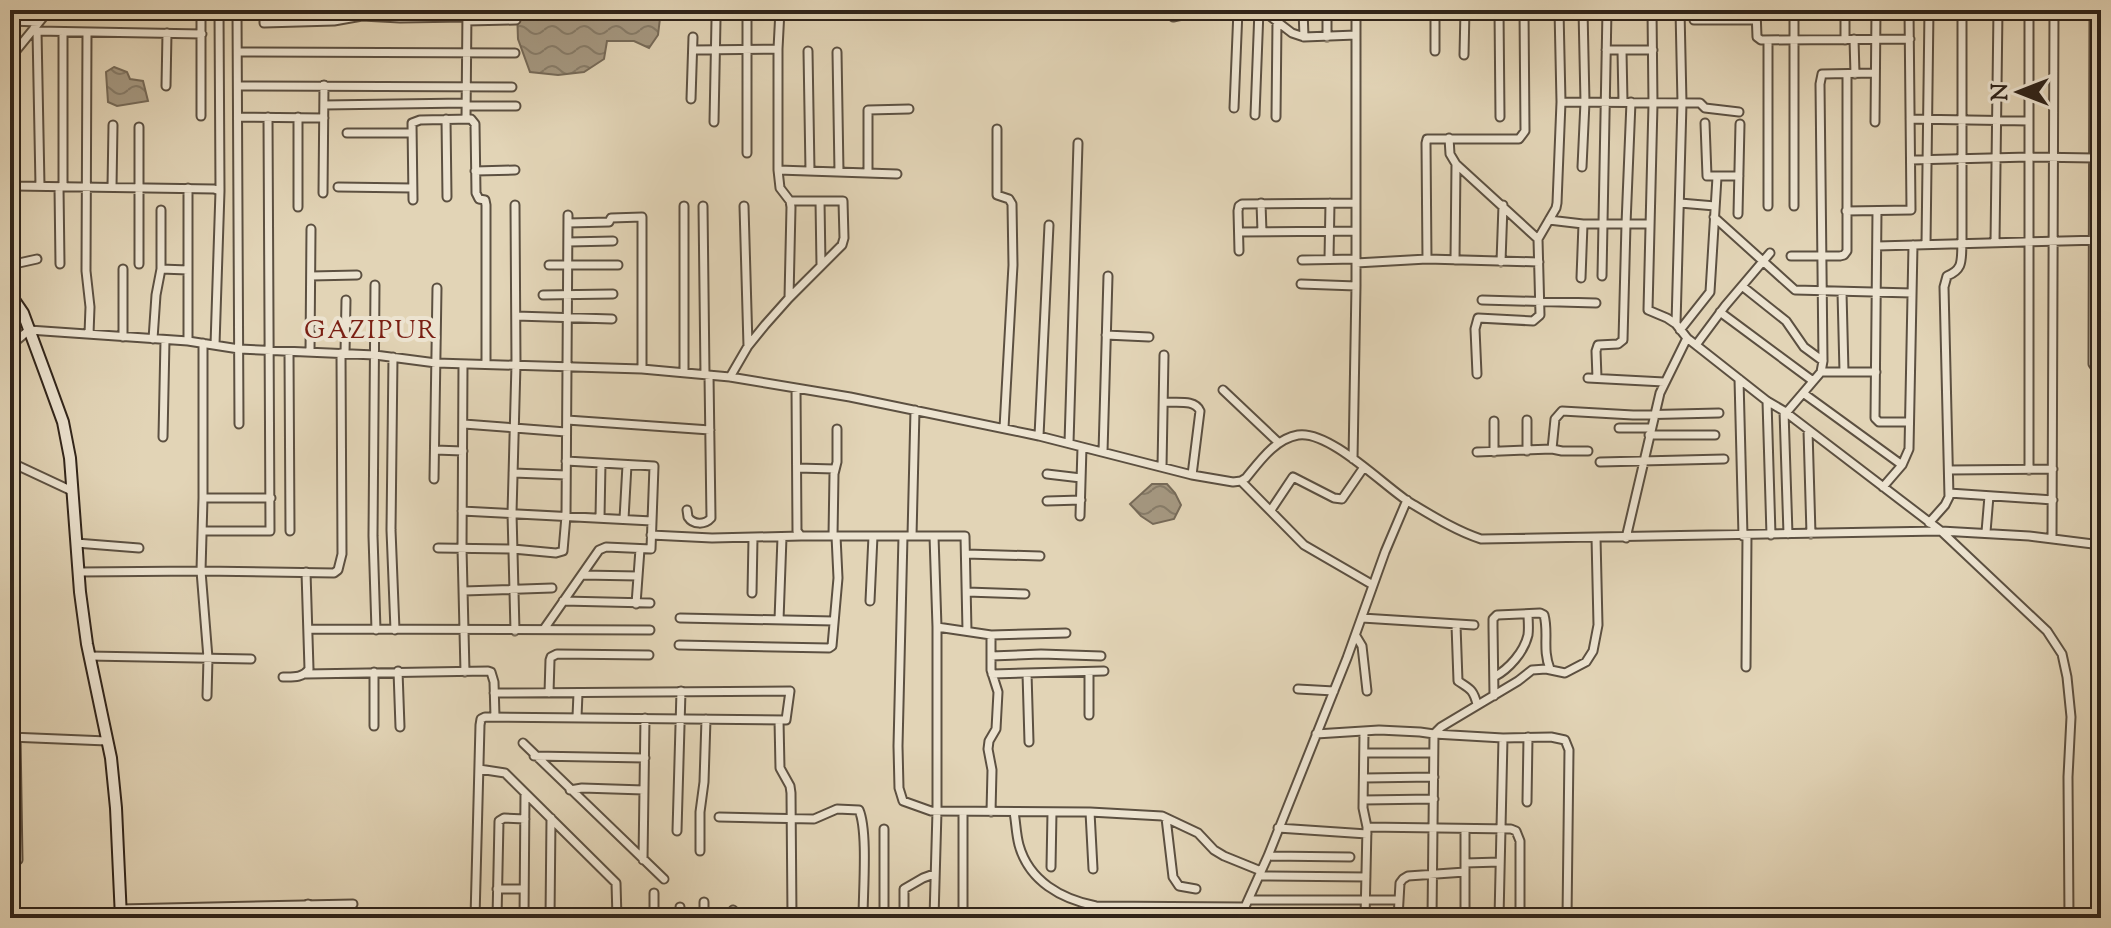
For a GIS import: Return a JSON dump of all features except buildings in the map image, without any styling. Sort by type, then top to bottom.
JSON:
[{"type":"street","points":[[10,58],[49,10]]},
{"type":"street","points":[[201,10],[201,116]]},
{"type":"street","points":[[215,345],[220,191],[219,10]]},
{"type":"street","points":[[237,10],[239,424]]},
{"type":"street","points":[[264,10],[264,23],[334,21],[362,16],[467,16],[516,20]]},
{"type":"street","points":[[747,10],[747,153]]},
{"type":"street","points":[[780,10],[778,170],[780,188],[790,201],[789,298]]},
{"type":"street","points":[[1173,17],[1187,14],[1187,10]]},
{"type":"street","points":[[1234,108],[1238,10]]},
{"type":"street","points":[[1261,10],[1292,33],[1304,37],[1356,35]]},
{"type":"street","points":[[1255,115],[1261,10]]},
{"type":"street","points":[[1303,10],[1304,37]]},
{"type":"street","points":[[1327,10],[1327,37]]},
{"type":"street","points":[[1353,459],[1356,10]]},
{"type":"street","points":[[1435,10],[1435,51]]},
{"type":"street","points":[[1464,55],[1465,10]]},
{"type":"street","points":[[1499,10],[1500,117]]},
{"type":"street","points":[[1427,259],[1427,139],[1519,139],[1525,131],[1524,10]]},
{"type":"street","points":[[1477,374],[1475,329],[1478,318],[1533,321],[1540,315],[1538,239],[1557,203],[1561,102],[1559,10]]},
{"type":"street","points":[[1582,167],[1585,102],[1583,10]]},
{"type":"street","points":[[1602,276],[1607,10]]},
{"type":"street","points":[[1652,10],[1648,310],[1667,318],[1687,338],[1767,401],[1941,531],[2047,631],[2062,654],[2071,717],[2068,777],[2069,918]]},
{"type":"street","points":[[1678,327],[1682,103],[1680,10]]},
{"type":"street","points":[[1756,10],[1757,37],[1761,40],[1910,39]]},
{"type":"street","points":[[1794,10],[1794,206]]},
{"type":"street","points":[[1791,256],[1844,255],[1847,251],[1851,74],[1845,10]]},
{"type":"street","points":[[1875,122],[1876,10]]},
{"type":"street","points":[[1846,211],[1911,210],[1909,10]]},
{"type":"street","points":[[1926,244],[1929,10]]},
{"type":"street","points":[[1929,523],[1945,505],[1949,493],[1944,287],[1947,276],[1956,273],[1959,268],[1962,243],[1962,10]]},
{"type":"street","points":[[1995,242],[1998,10]]},
{"type":"street","points":[[2029,10],[2029,470]]},
{"type":"street","points":[[2052,538],[2054,10]]},
{"type":"street","points":[[2094,10],[2094,158],[2098,240],[2093,364],[2101,367]]},
{"type":"street","points":[[466,119],[467,16]]},
{"type":"street","points":[[714,122],[716,20]]},
{"type":"street","points":[[1694,20],[1756,20]]},
{"type":"street","points":[[10,21],[63,32],[202,34]]},
{"type":"street","points":[[1276,117],[1277,21]]},
{"type":"street","points":[[37,27],[40,186]]},
{"type":"street","points":[[60,264],[63,32]]},
{"type":"street","points":[[87,32],[86,271],[89,334]]},
{"type":"street","points":[[166,86],[167,33]]},
{"type":"street","points":[[691,99],[693,37]]},
{"type":"street","points":[[1768,41],[1768,206]]},
{"type":"street","points":[[693,50],[778,49]]},
{"type":"street","points":[[1606,50],[1653,50]]},
{"type":"street","points":[[808,51],[810,171]]},
{"type":"street","points":[[1622,51],[1627,102],[1623,340],[1618,344],[1598,345],[1592,378],[1664,382]]},
{"type":"street","points":[[238,52],[515,53]]},
{"type":"street","points":[[837,52],[839,172]]},
{"type":"street","points":[[1788,534],[1785,412],[1821,372],[1823,361],[1820,84],[1822,74],[1875,73]]},
{"type":"street","points":[[10,74],[14,186],[220,191]]},
{"type":"street","points":[[323,193],[324,85]]},
{"type":"street","points":[[238,86],[512,87]]},
{"type":"street","points":[[1561,102],[1700,103],[1705,108],[1739,112]]},
{"type":"street","points":[[324,105],[516,106]]},
{"type":"street","points":[[868,173],[868,110],[909,109]]},
{"type":"street","points":[[238,117],[324,118]]},
{"type":"street","points":[[202,531],[270,531],[268,117]]},
{"type":"street","points":[[298,117],[298,207]]},
{"type":"street","points":[[446,119],[447,197]]},
{"type":"street","points":[[413,200],[412,123],[471,119],[475,124],[477,196],[485,200],[486,205],[486,364]]},
{"type":"street","points":[[1910,119],[2029,121]]},
{"type":"street","points":[[1705,123],[1707,176],[1739,176]]},
{"type":"street","points":[[1738,214],[1740,124]]},
{"type":"street","points":[[112,187],[113,125]]},
{"type":"street","points":[[139,127],[139,264]]},
{"type":"street","points":[[997,129],[997,195],[1009,199],[1012,204],[1013,265],[1004,428]]},
{"type":"street","points":[[347,133],[412,133]]},
{"type":"street","points":[[1449,138],[1450,154],[1456,164],[1538,239]]},
{"type":"street","points":[[1069,443],[1078,143]]},
{"type":"street","points":[[1911,160],[2094,158]]},
{"type":"street","points":[[1455,260],[1456,164]]},
{"type":"street","points":[[475,171],[515,170]]},
{"type":"street","points":[[778,170],[897,174]]},
{"type":"street","points":[[1678,327],[1710,292],[1717,177]]},
{"type":"street","points":[[338,187],[412,188]]},
{"type":"street","points":[[188,188],[188,341]]},
{"type":"street","points":[[730,377],[748,346],[789,298],[838,251],[844,238],[843,201],[790,201]]},
{"type":"street","points":[[820,201],[821,265]]},
{"type":"street","points":[[1261,203],[1262,232]]},
{"type":"street","points":[[1329,259],[1330,203]]},
{"type":"street","points":[[1239,251],[1239,206],[1242,204],[1356,203]]},
{"type":"street","points":[[1680,203],[1715,206]]},
{"type":"street","points":[[515,205],[516,364],[512,513],[515,631]]},
{"type":"street","points":[[1501,262],[1503,205]]},
{"type":"street","points":[[684,206],[684,372]]},
{"type":"street","points":[[687,510],[688,517],[694,522],[706,522],[711,518],[703,206]]},
{"type":"street","points":[[744,206],[748,346]]},
{"type":"street","points":[[153,339],[161,269],[161,210]]},
{"type":"street","points":[[1877,211],[1875,418],[1876,421],[1909,422]]},
{"type":"street","points":[[438,548],[563,551],[566,516],[568,219],[609,222],[611,218],[642,217],[642,369]]},
{"type":"street","points":[[1714,217],[1795,290],[1912,293]]},
{"type":"street","points":[[1549,220],[1583,224],[1649,224]]},
{"type":"street","points":[[1581,278],[1583,224]]},
{"type":"street","points":[[1039,436],[1049,225]]},
{"type":"street","points":[[310,352],[311,229]]},
{"type":"street","points":[[1239,232],[1356,231]]},
{"type":"street","points":[[1877,246],[2098,240]]},
{"type":"street","points":[[568,242],[613,241]]},
{"type":"street","points":[[1883,487],[1902,465],[1909,449],[1913,245]]},
{"type":"street","points":[[1696,345],[1770,253]]},
{"type":"street","points":[[10,265],[37,259]]},
{"type":"street","points":[[1302,260],[1539,262]]},
{"type":"street","points":[[549,265],[618,265]]},
{"type":"street","points":[[123,269],[123,337]]},
{"type":"street","points":[[161,269],[188,270]]},
{"type":"street","points":[[311,276],[357,275]]},
{"type":"street","points":[[1103,452],[1108,276]]},
{"type":"street","points":[[1301,284],[1356,286]]},
{"type":"street","points":[[375,285],[373,536],[376,630]]},
{"type":"street","points":[[1742,286],[1786,321],[1804,347],[1823,361]]},
{"type":"street","points":[[434,479],[437,288]]},
{"type":"street","points":[[1842,292],[1844,372]]},
{"type":"street","points":[[10,294],[23,313],[63,422],[70,458],[89,656],[107,741],[116,808],[121,914]]},
{"type":"street","points":[[543,295],[613,294]]},
{"type":"street","points":[[79,572],[334,573],[338,570],[342,554],[346,300]]},
{"type":"street","points":[[1482,300],[1596,303]]},
{"type":"street","points":[[1720,312],[1813,381]]},
{"type":"street","points":[[516,316],[612,319]]},
{"type":"street","points":[[10,346],[29,330],[188,341],[239,349],[375,355],[436,363],[707,374],[1004,428],[1192,475],[1233,482],[1241,481],[1279,443],[1306,435],[1323,440],[1407,500],[1468,535],[1481,539],[1941,531],[1986,532],[2101,545]]},
{"type":"street","points":[[1106,335],[1149,337]]},
{"type":"street","points":[[1626,538],[1664,382],[1687,338]]},
{"type":"street","points":[[163,437],[165,340]]},
{"type":"street","points":[[203,343],[201,571],[208,658],[207,696]]},
{"type":"street","points":[[289,352],[290,531]]},
{"type":"street","points":[[1162,467],[1164,355]]},
{"type":"street","points":[[393,357],[391,530],[395,630]]},
{"type":"street","points":[[463,364],[465,672]]},
{"type":"street","points":[[1821,372],[1876,372]]},
{"type":"street","points":[[1739,379],[1746,667]]},
{"type":"street","points":[[796,388],[797,531],[801,536]]},
{"type":"street","points":[[1223,390],[1279,443]]},
{"type":"street","points":[[1803,393],[1902,465]]},
{"type":"street","points":[[1767,401],[1771,535]]},
{"type":"street","points":[[1164,402],[1194,403],[1200,411],[1192,475]]},
{"type":"street","points":[[915,410],[899,788],[903,801],[931,811],[1135,813],[1166,818],[1198,833],[1224,856],[1260,873],[1366,877]]},
{"type":"street","points":[[1552,449],[1555,419],[1562,411],[1633,415],[1719,413]]},
{"type":"street","points":[[567,420],[710,430]]},
{"type":"street","points":[[1527,420],[1527,451]]},
{"type":"street","points":[[1494,421],[1494,452]]},
{"type":"street","points":[[464,424],[566,432]]},
{"type":"street","points":[[1619,428],[1715,435]]},
{"type":"street","points":[[679,645],[829,648],[833,641],[838,578],[834,474],[837,429]]},
{"type":"street","points":[[1808,430],[1811,534]]},
{"type":"street","points":[[1080,516],[1082,447]]},
{"type":"street","points":[[435,450],[463,451]]},
{"type":"street","points":[[1477,452],[1588,451]]},
{"type":"street","points":[[1600,462],[1724,459]]},
{"type":"street","points":[[544,629],[599,550],[606,547],[651,549],[654,466],[566,461]]},
{"type":"street","points":[[10,462],[72,491]]},
{"type":"street","points":[[600,518],[601,463]]},
{"type":"street","points":[[624,519],[627,465]]},
{"type":"street","points":[[1271,510],[1293,477],[1342,499],[1364,467]]},
{"type":"street","points":[[797,468],[835,469]]},
{"type":"street","points":[[1949,470],[2053,469]]},
{"type":"street","points":[[513,473],[566,475]]},
{"type":"street","points":[[1047,474],[1081,478]]},
{"type":"street","points":[[1241,481],[1304,545],[1373,585]]},
{"type":"street","points":[[1949,493],[2053,500]]},
{"type":"street","points":[[1986,532],[1989,496]]},
{"type":"street","points":[[203,498],[271,498]]},
{"type":"street","points":[[1047,501],[1081,500]]},
{"type":"street","points":[[1240,918],[1356,636],[1407,500]]},
{"type":"street","points":[[462,511],[652,521]]},
{"type":"street","points":[[651,535],[753,538],[965,536],[967,631]]},
{"type":"street","points":[[870,601],[873,536]]},
{"type":"street","points":[[934,536],[937,627],[934,918]]},
{"type":"street","points":[[779,620],[782,537]]},
{"type":"street","points":[[1432,918],[1434,734],[1532,670],[1550,669],[1565,673],[1586,662],[1593,651],[1598,625],[1596,537]]},
{"type":"street","points":[[752,593],[753,538]]},
{"type":"street","points":[[76,543],[139,548]]},
{"type":"street","points":[[636,604],[640,549]]},
{"type":"street","points":[[966,554],[1040,556]]},
{"type":"street","points":[[306,572],[309,664],[306,674]]},
{"type":"street","points":[[582,575],[638,576]]},
{"type":"street","points":[[464,591],[552,588]]},
{"type":"street","points":[[967,592],[1025,594]]},
{"type":"street","points":[[563,601],[650,603]]},
{"type":"street","points":[[1494,677],[1510,665],[1525,642],[1528,614]]},
{"type":"street","points":[[1494,696],[1494,616],[1544,615],[1544,649],[1550,669]]},
{"type":"street","points":[[680,618],[834,621]]},
{"type":"street","points":[[1362,618],[1474,625]]},
{"type":"street","points":[[1456,625],[1458,681],[1470,688],[1477,704]]},
{"type":"street","points":[[937,627],[991,635],[1066,633]]},
{"type":"street","points":[[308,629],[650,630]]},
{"type":"street","points":[[991,635],[992,674],[998,692],[996,729],[989,745],[991,812]]},
{"type":"street","points":[[1356,636],[1362,646],[1367,691]]},
{"type":"street","points":[[549,693],[550,660],[553,656],[649,655]]},
{"type":"street","points":[[89,656],[251,659]]},
{"type":"street","points":[[991,656],[1101,656]]},
{"type":"street","points":[[283,677],[398,671],[491,672],[495,717]]},
{"type":"street","points":[[398,671],[400,727]]},
{"type":"street","points":[[992,674],[1104,671]]},
{"type":"street","points":[[374,672],[374,726]]},
{"type":"street","points":[[1089,672],[1089,715]]},
{"type":"street","points":[[1027,673],[1029,742]]},
{"type":"street","points":[[1298,689],[1334,691]]},
{"type":"street","points":[[677,831],[681,691]]},
{"type":"street","points":[[475,918],[481,719],[786,720],[790,691],[494,693]]},
{"type":"street","points":[[577,717],[578,693]]},
{"type":"street","points":[[643,860],[645,718]]},
{"type":"street","points":[[700,851],[706,719]]},
{"type":"street","points":[[779,720],[780,768],[790,786],[792,918]]},
{"type":"street","points":[[1316,734],[1394,731],[1503,738],[1558,737],[1565,740],[1569,750],[1567,918]]},
{"type":"street","points":[[1364,732],[1363,816],[1367,831],[1365,918]]},
{"type":"street","points":[[18,860],[13,737],[107,741]]},
{"type":"street","points":[[1527,802],[1528,737]]},
{"type":"street","points":[[1499,918],[1503,738]]},
{"type":"street","points":[[523,743],[664,879]]},
{"type":"street","points":[[1364,753],[1433,753]]},
{"type":"street","points":[[534,756],[645,758]]},
{"type":"street","points":[[479,769],[505,773],[616,883],[617,918]]},
{"type":"street","points":[[1364,778],[1434,777]]},
{"type":"street","points":[[570,790],[644,790]]},
{"type":"street","points":[[524,918],[525,793]]},
{"type":"street","points":[[1363,800],[1434,799]]},
{"type":"street","points":[[719,817],[819,819],[837,809],[859,810],[863,842],[863,918]]},
{"type":"street","points":[[963,812],[963,918]]},
{"type":"street","points":[[1014,812],[1024,859],[1040,882],[1076,901],[1096,906],[1398,900]]},
{"type":"street","points":[[1051,867],[1052,812]]},
{"type":"street","points":[[1090,812],[1093,869]]},
{"type":"street","points":[[550,918],[551,818]]},
{"type":"street","points":[[1166,818],[1173,877],[1179,886],[1196,889]]},
{"type":"street","points":[[497,918],[500,819],[525,819]]},
{"type":"street","points":[[1278,828],[1516,831],[1520,841],[1520,918]]},
{"type":"street","points":[[884,829],[884,918]]},
{"type":"street","points":[[1465,830],[1465,918]]},
{"type":"street","points":[[1268,856],[1350,857]]},
{"type":"street","points":[[1334,876],[1336,857]]},
{"type":"street","points":[[1398,918],[1400,883],[1408,876],[1500,862]]},
{"type":"street","points":[[904,918],[904,889],[934,874]]},
{"type":"street","points":[[497,889],[524,889]]},
{"type":"street","points":[[654,893],[654,918]]},
{"type":"street","points":[[704,902],[704,918]]},
{"type":"street","points":[[308,904],[308,918]]},
{"type":"street","points":[[10,917],[353,904]]},
{"type":"street","points":[[1096,906],[1098,918]]},
{"type":"street","points":[[680,907],[680,918]]},
{"type":"water","points":[[517,10],[661,10],[658,35],[649,48],[634,41],[607,41],[604,59],[584,72],[558,75],[530,72],[518,39]]},
{"type":"water","points":[[114,67],[127,72],[130,79],[143,81],[148,101],[117,106],[108,102],[106,72]]},
{"type":"water","points":[[1152,484],[1167,484],[1175,493],[1181,505],[1174,519],[1153,524],[1130,504]]},
{"type":"district","name":"GAZIPUR","points":[[371,329]]}]
